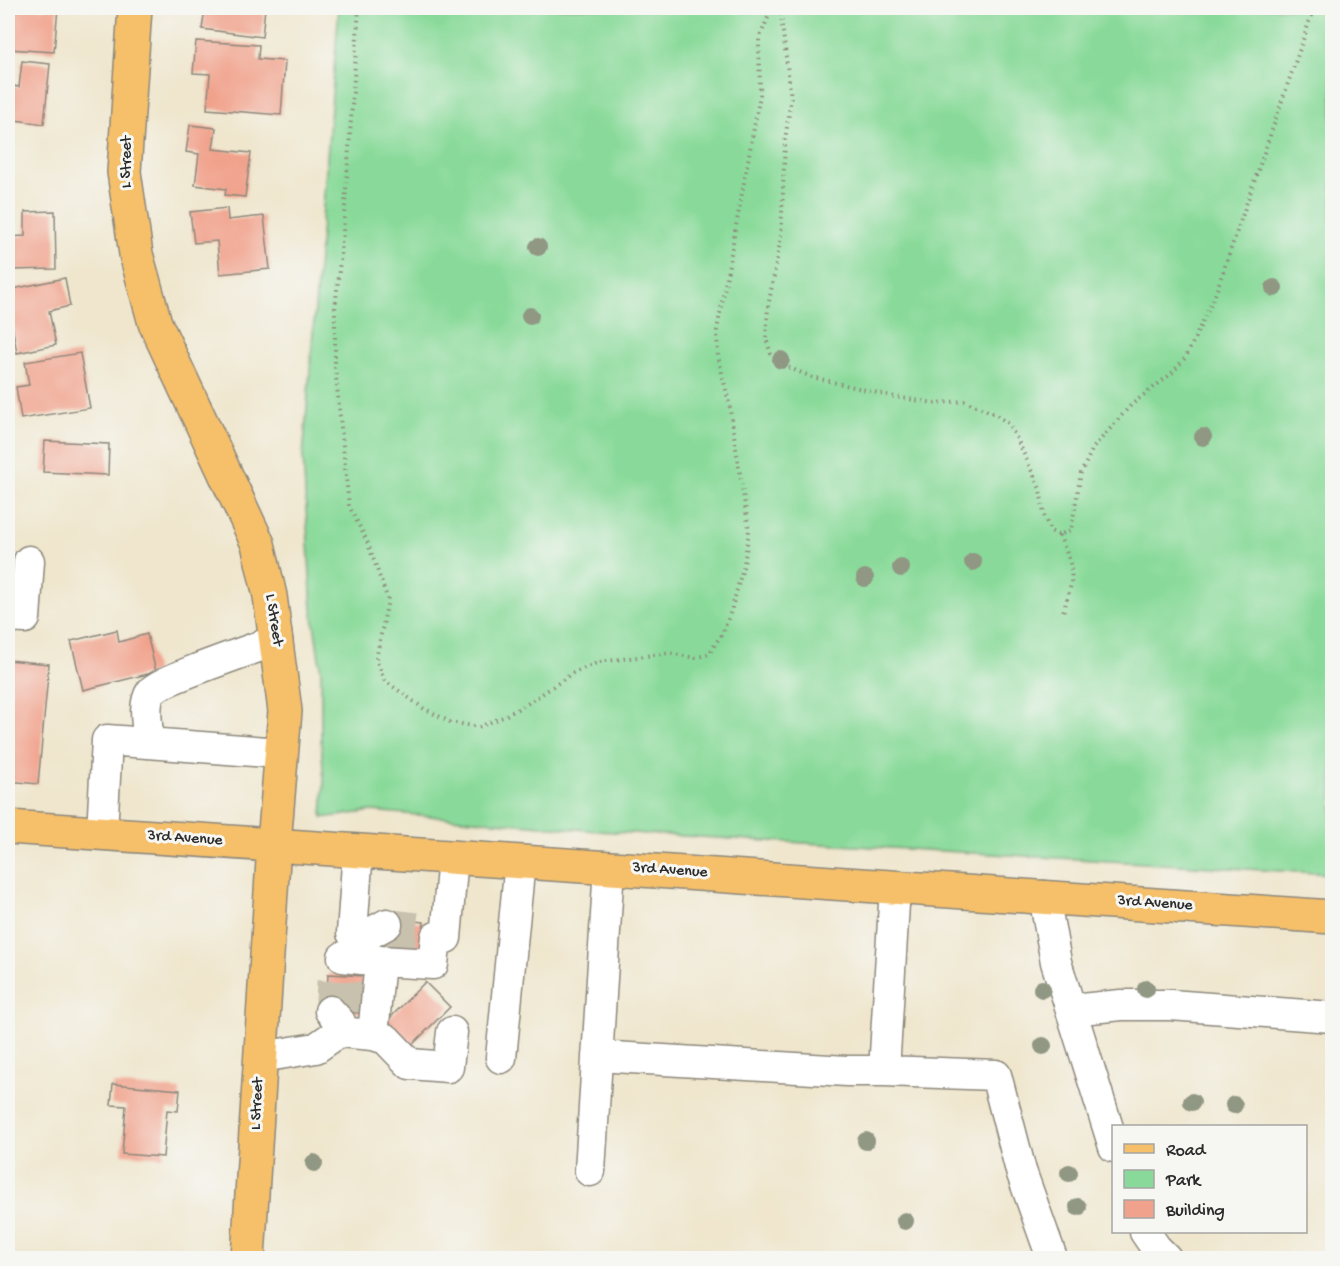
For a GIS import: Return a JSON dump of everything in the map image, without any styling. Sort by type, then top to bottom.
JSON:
[{"type":"main road","name":"L Street","points":[[135,8],[124,172],[136,254],[155,323],[258,544],[270,596],[285,711],[274,844],[248,1258]]},
{"type":"main road","name":"3rd Avenue","points":[[8,827],[1332,917]]},
{"type":"lane","points":[[8,617],[25,618],[29,561]]},
{"type":"lane","points":[[148,743],[147,703],[151,691],[169,680],[276,640]]},
{"type":"lane","points":[[102,833],[107,740],[281,753]]},
{"type":"lane","points":[[358,850],[360,952],[373,1035]]},
{"type":"lane","points":[[360,952],[433,964],[427,938],[446,938],[453,856]]},
{"type":"lane","points":[[501,1058],[520,861]]},
{"type":"lane","points":[[590,1171],[609,867]]},
{"type":"lane","points":[[884,1071],[895,887]]},
{"type":"lane","points":[[1044,896],[1056,962],[1112,1144]]},
{"type":"lane","points":[[1071,1010],[1121,1005],[1170,1005],[1332,1017]]},
{"type":"lane","points":[[261,1057],[316,1048],[340,1019],[386,1040],[410,1064],[448,1067],[452,1032]]},
{"type":"lane","points":[[597,1056],[847,1071],[996,1075],[1021,1171],[1052,1258]]},
{"type":"lane","points":[[1146,1233],[1166,1258]]},
{"type":"path","points":[[359,8],[343,232],[335,309],[334,367],[349,506],[367,541],[388,600],[376,659],[384,680],[423,708],[450,722],[479,727],[512,713],[573,673],[599,662],[669,653],[695,658],[709,654],[723,633],[744,564],[749,531],[729,404],[718,356],[717,330],[760,95],[759,39],[772,8]]},
{"type":"path","points":[[780,8],[790,98],[785,141],[781,237],[768,307],[766,338],[771,354],[780,364],[812,377],[895,397],[935,403],[965,401],[995,414],[1008,423],[1040,489],[1044,515],[1050,531],[1059,535],[1070,559],[1073,580],[1063,612]]},
{"type":"path","points":[[1059,535],[1071,530],[1081,473],[1093,448],[1131,405],[1171,374],[1186,357],[1215,295],[1314,8]]},
{"type":"green space","points":[[339,8],[1332,8],[1332,874],[598,831],[372,811],[322,818],[324,783],[321,739],[321,672],[312,609],[303,457]]},
{"type":"building","points":[[14,8],[58,8],[54,52],[8,49],[8,15],[14,16]]},
{"type":"building","points":[[205,8],[265,8],[262,37],[202,29]]},
{"type":"building","points":[[196,41],[259,45],[258,59],[285,61],[281,115],[207,109],[210,74],[193,73]]},
{"type":"building","points":[[22,61],[50,64],[44,124],[8,119],[8,85],[19,87]]},
{"type":"building","points":[[190,125],[216,128],[213,149],[251,153],[245,197],[225,195],[226,189],[195,185],[199,154],[186,152]]},
{"type":"building","points":[[227,208],[228,220],[264,216],[270,269],[220,274],[217,241],[194,243],[190,212]]},
{"type":"building","points":[[55,211],[56,269],[8,270],[8,237],[25,236],[25,212]]},
{"type":"building","points":[[65,278],[70,306],[49,311],[56,345],[17,353],[8,303],[8,290]]},
{"type":"building","points":[[80,353],[90,408],[21,419],[16,387],[29,385],[25,362]]},
{"type":"building","points":[[45,441],[109,444],[108,475],[43,472]]},
{"type":"building","points":[[117,630],[119,642],[147,634],[156,672],[83,690],[71,641]]},
{"type":"building","points":[[8,660],[49,664],[38,784],[8,781]]},
{"type":"building","points":[[387,919],[424,922],[421,957],[385,954]]},
{"type":"building","points":[[328,974],[364,976],[362,1013],[326,1011]]},
{"type":"building","points":[[425,982],[450,1007],[409,1048],[384,1024]]},
{"type":"building","points":[[113,1084],[180,1090],[178,1111],[167,1110],[163,1157],[122,1154],[126,1106],[111,1105]]},
{"type":"tunnel","points":[[387,924],[423,928]]},
{"type":"tunnel","points":[[385,946],[422,948]]},
{"type":"tunnel","points":[[330,1011],[332,974]]},
{"type":"tunnel","points":[[352,1012],[355,976]]}]
